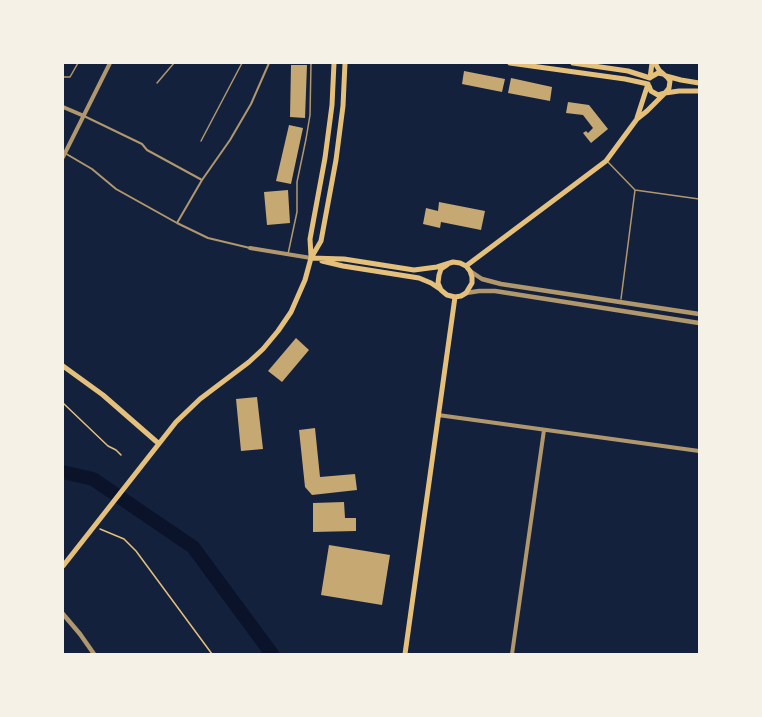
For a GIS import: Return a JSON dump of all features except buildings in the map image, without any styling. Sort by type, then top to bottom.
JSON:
[{"type":"main road","points":[[311,258],[310,239],[326,158],[334,63]]},
{"type":"main road","points":[[63,566],[176,422],[192,405],[249,362],[272,340],[296,302],[311,258],[321,241],[336,160],[343,106],[345,63]]},
{"type":"main road","points":[[510,63],[649,81]]},
{"type":"main road","points":[[573,63],[628,71],[649,81]]},
{"type":"main road","points":[[637,119],[653,63]]},
{"type":"main road","points":[[468,268],[606,161],[637,119],[665,93],[670,84],[653,63]]},
{"type":"main road","points":[[649,81],[654,75],[664,75],[681,81],[699,83]]},
{"type":"main road","points":[[649,81],[651,92],[658,95],[686,90],[699,91]]},
{"type":"main road","points":[[311,258],[344,259],[414,270],[447,265]]},
{"type":"main road","points":[[311,258],[343,266],[419,278],[447,295],[455,297],[466,293],[472,283],[468,268],[453,262],[441,269],[438,275],[441,290]]},
{"type":"main road","points":[[405,654],[455,297]]},
{"type":"main road","points":[[63,366],[103,394],[158,443]]},
{"type":"street","points":[[111,63],[64,154],[92,169],[116,189],[208,238],[250,248],[311,258]]},
{"type":"street","points":[[177,223],[202,180],[230,140],[269,63]]},
{"type":"street","points":[[63,107],[142,144],[147,150],[202,180]]},
{"type":"street","points":[[468,268],[482,279],[495,283],[699,314]]},
{"type":"street","points":[[466,293],[495,291],[699,323]]},
{"type":"street","points":[[438,415],[699,451]]},
{"type":"street","points":[[512,654],[544,430]]},
{"type":"street","points":[[63,614],[94,654]]},
{"type":"lane","points":[[63,77],[70,77],[78,63]]},
{"type":"lane","points":[[158,83],[174,63]]},
{"type":"lane","points":[[201,141],[242,63]]},
{"type":"lane","points":[[288,255],[297,212],[297,182],[310,115],[311,63]]},
{"type":"lane","points":[[606,161],[635,190],[699,199]]},
{"type":"lane","points":[[621,303],[635,190]]},
{"type":"path","points":[[63,403],[108,446],[121,455]]},
{"type":"path","points":[[94,526],[124,539],[136,551],[212,654]]},
{"type":"waterway","points":[[63,472],[93,479],[193,547],[272,654]]}]
